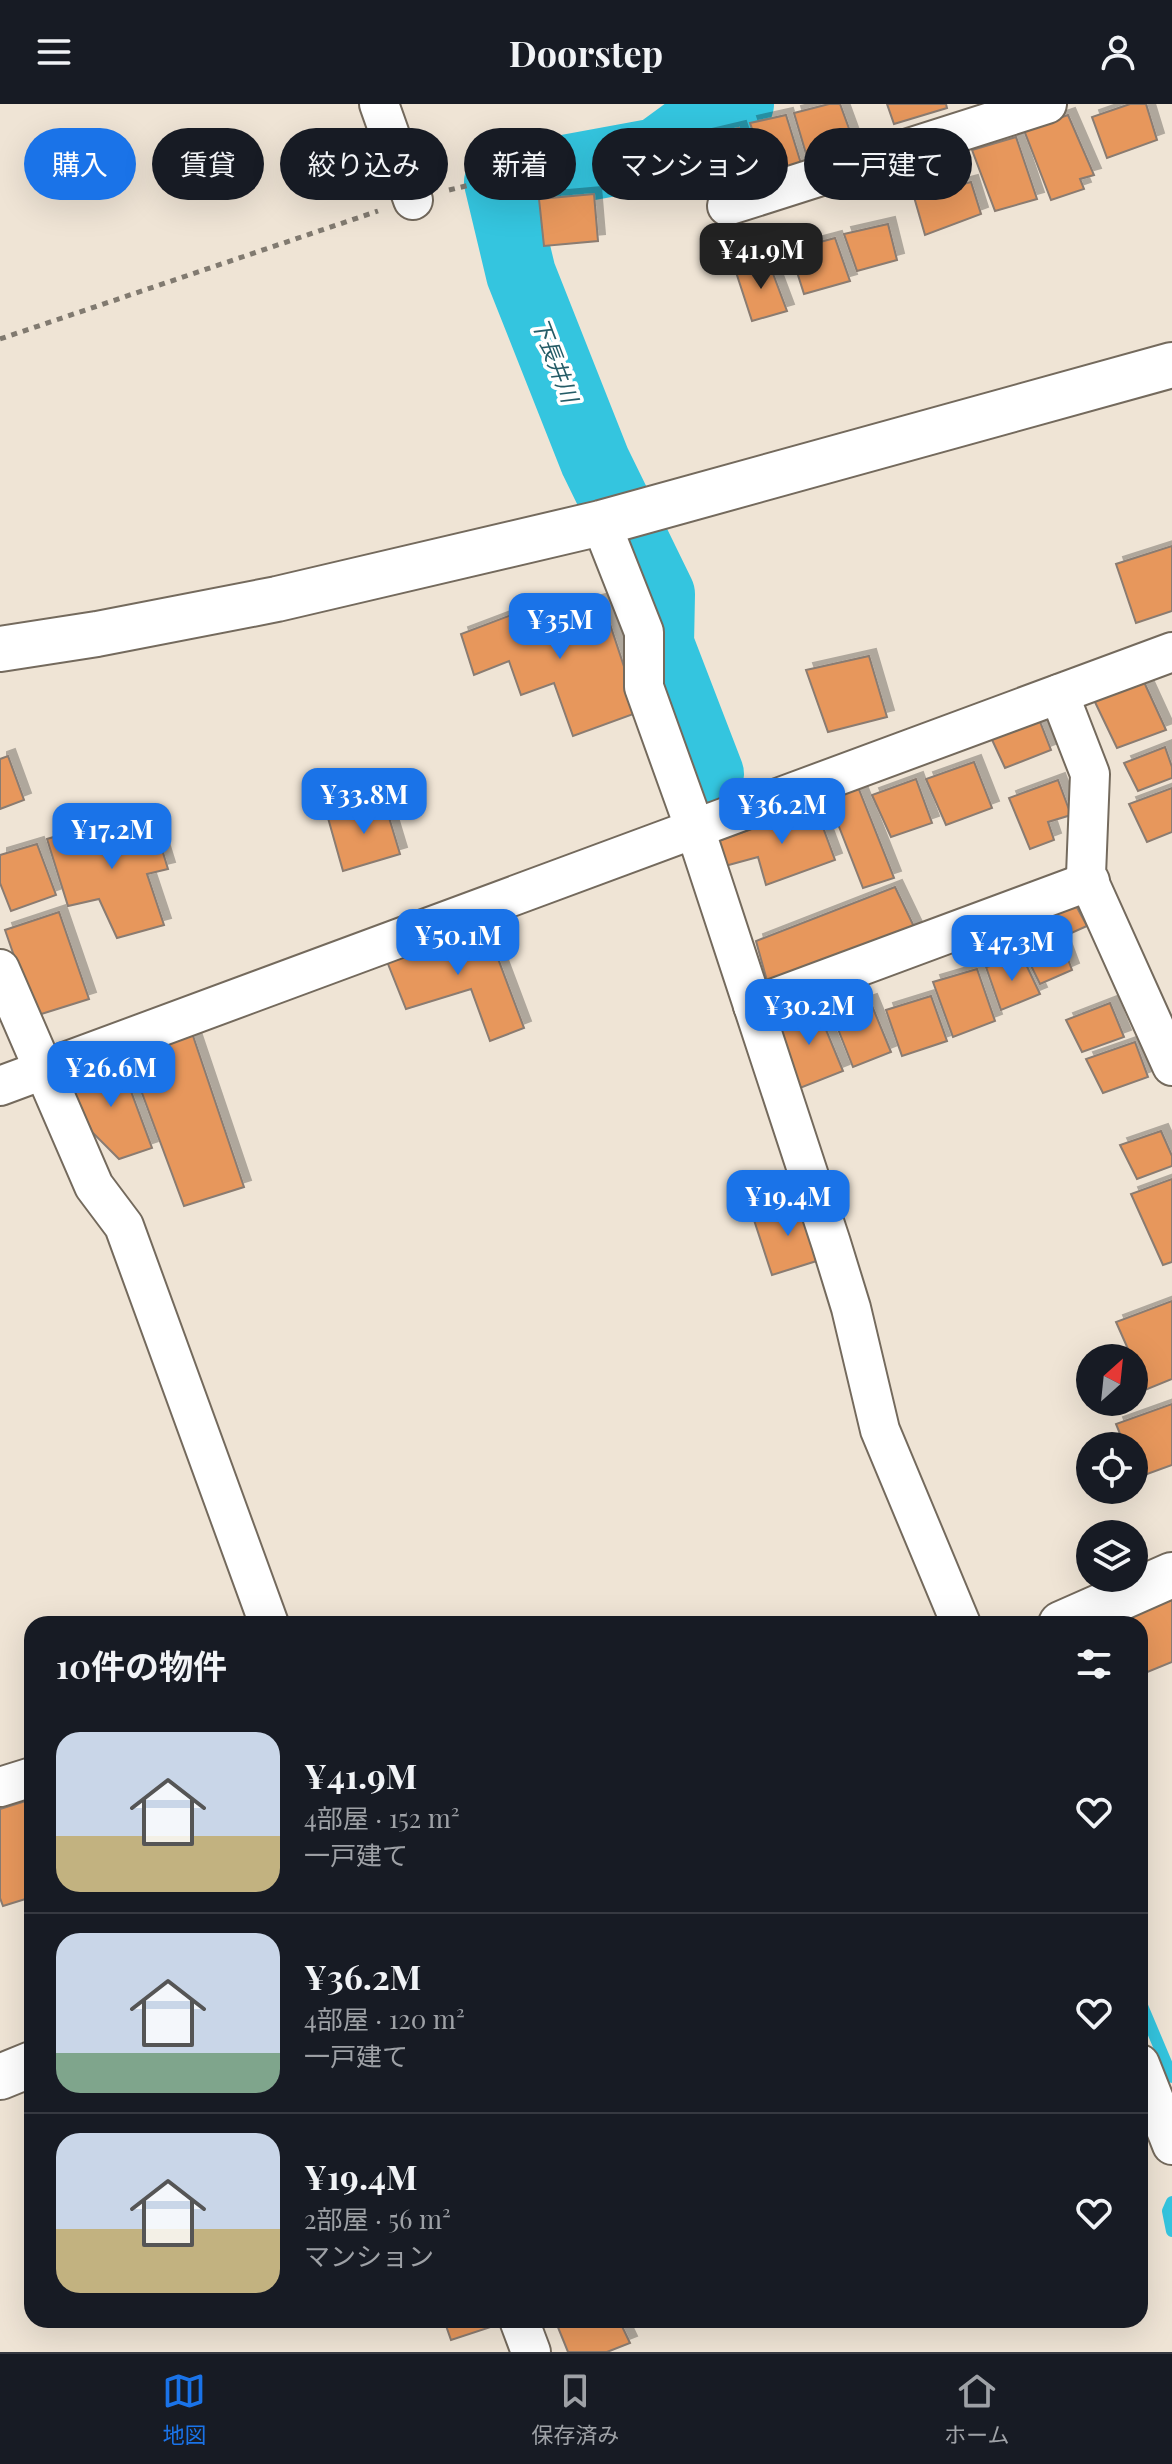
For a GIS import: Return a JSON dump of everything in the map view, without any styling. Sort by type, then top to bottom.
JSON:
[{"type":"street","points":[[379,104],[388,128]]},
{"type":"street","points":[[727,206],[1047,104]]},
{"type":"street","points":[[0,649],[97,634],[277,599],[601,523],[1172,365]]},
{"type":"street","points":[[601,523],[644,632],[644,687],[695,829],[851,1308],[880,1430],[958,1616]]},
{"type":"street","points":[[0,1086],[1172,652]]},
{"type":"street","points":[[1059,694],[1090,774],[1086,875],[1172,1066]]},
{"type":"street","points":[[753,1006],[1090,881]]},
{"type":"street","points":[[0,969],[94,1186],[124,1226],[266,1616]]},
{"type":"street","points":[[1079,1616],[1172,1575]]},
{"type":"street","points":[[0,1787],[24,1780]]},
{"type":"street","points":[[0,2077],[24,2067]]},
{"type":"street","points":[[1148,2084],[1172,2145]]},
{"type":"street","points":[[522,2328],[531,2352]]},
{"type":"path","points":[[0,339],[413,200]]},
{"type":"building","points":[[840,104],[849,128],[804,128],[804,147],[794,113]]},
{"type":"building","points":[[887,104],[946,104],[947,108],[894,124]]},
{"type":"building","points":[[1130,104],[1146,104],[1157,140],[1107,158],[1092,117]]},
{"type":"building","points":[[786,115],[803,170],[788,175],[788,128],[752,128],[750,123]]},
{"type":"building","points":[[1068,115],[1094,175],[1080,179],[1084,189],[1051,200],[1024,130]]},
{"type":"building","points":[[1016,137],[1037,199],[995,211],[972,150]]},
{"type":"building","points":[[972,185],[981,214],[925,235],[915,200],[972,200]]},
{"type":"building","points":[[592,194],[598,241],[544,246],[539,200],[576,200],[576,196]]},
{"type":"building","points":[[888,224],[897,260],[857,271],[844,234]]},
{"type":"building","points":[[835,238],[850,281],[804,294],[790,250]]},
{"type":"building","points":[[769,263],[787,311],[752,321],[735,269]]},
{"type":"building","points":[[1172,546],[1172,611],[1136,623],[1116,564]]},
{"type":"building","points":[[602,600],[639,712],[573,736],[554,683],[521,695],[509,661],[474,675],[461,634],[535,606],[539,618]]},
{"type":"building","points":[[869,656],[887,717],[828,732],[806,670]]},
{"type":"building","points":[[1144,682],[1166,730],[1117,748],[1094,700]]},
{"type":"building","points":[[1037,714],[1051,750],[1005,768],[988,731]]},
{"type":"building","points":[[1165,747],[1172,767],[1172,778],[1138,791],[1124,763]]},
{"type":"building","points":[[8,756],[24,800],[0,809],[0,759]]},
{"type":"building","points":[[974,762],[992,808],[946,825],[926,779]]},
{"type":"building","points":[[916,779],[932,823],[891,837],[872,795]]},
{"type":"building","points":[[1058,780],[1071,815],[1048,822],[1054,840],[1030,849],[1009,798]]},
{"type":"building","points":[[858,787],[894,878],[863,888],[827,796]]},
{"type":"building","points":[[1172,788],[1172,832],[1147,842],[1129,804]]},
{"type":"building","points":[[384,801],[400,854],[343,871],[328,818]]},
{"type":"building","points":[[815,806],[835,860],[766,885],[758,857],[725,866],[718,841]]},
{"type":"building","points":[[134,813],[140,830],[155,827],[168,869],[147,874],[164,925],[117,938],[99,899],[68,906],[47,839]]},
{"type":"building","points":[[37,844],[56,895],[11,911],[0,883],[0,855]]},
{"type":"building","points":[[895,887],[917,933],[769,988],[756,941]]},
{"type":"building","points":[[1073,900],[1087,926],[1060,938],[1072,970],[1040,984],[1012,927]]},
{"type":"building","points":[[59,912],[89,999],[35,1016],[5,930]]},
{"type":"building","points":[[485,924],[524,1028],[490,1041],[471,989],[406,1009],[384,954]]},
{"type":"building","points":[[1023,958],[1040,994],[1001,1010],[986,967]]},
{"type":"building","points":[[977,969],[995,1021],[953,1037],[933,982]]},
{"type":"building","points":[[931,996],[947,1041],[902,1056],[886,1010]]},
{"type":"building","points":[[870,1001],[891,1052],[853,1067],[832,1014]]},
{"type":"building","points":[[1110,1003],[1124,1037],[1082,1052],[1066,1020]]},
{"type":"building","points":[[817,1008],[843,1071],[800,1088],[777,1020]]},
{"type":"building","points":[[191,1030],[244,1187],[184,1206],[126,1050]]},
{"type":"building","points":[[1135,1042],[1148,1077],[1103,1093],[1086,1059]]},
{"type":"building","points":[[119,1059],[152,1148],[119,1159],[92,1132],[67,1076]]},
{"type":"building","points":[[1161,1131],[1172,1156],[1172,1166],[1137,1179],[1120,1145]]},
{"type":"building","points":[[1172,1179],[1172,1262],[1163,1265],[1131,1194]]},
{"type":"building","points":[[806,1201],[823,1259],[772,1275],[753,1217]]},
{"type":"building","points":[[1172,1301],[1172,1379],[1148,1389],[1148,1344],[1126,1344],[1116,1322]]},
{"type":"building","points":[[1172,1404],[1172,1465],[1148,1474],[1148,1432],[1119,1432],[1116,1424],[1148,1416],[1148,1413]]},
{"type":"building","points":[[1172,1595],[1172,1662],[1148,1672],[1148,1616],[1107,1616]]},
{"type":"building","points":[[24,1802],[24,1899],[3,1906],[0,1898],[0,1809]]},
{"type":"building","points":[[447,2328],[488,2328],[451,2340]]},
{"type":"building","points":[[558,2328],[623,2328],[630,2343],[607,2352],[568,2352]]},
{"type":"waterway","name":"下長井川","points":[[709,774],[659,644],[660,594],[595,461],[521,274],[499,182],[657,153],[717,109],[739,104]]},
{"type":"waterway","points":[[1148,2020],[1172,2077]]},
{"type":"waterway","points":[[1172,2202],[1168,2211],[1172,2231]]}]
